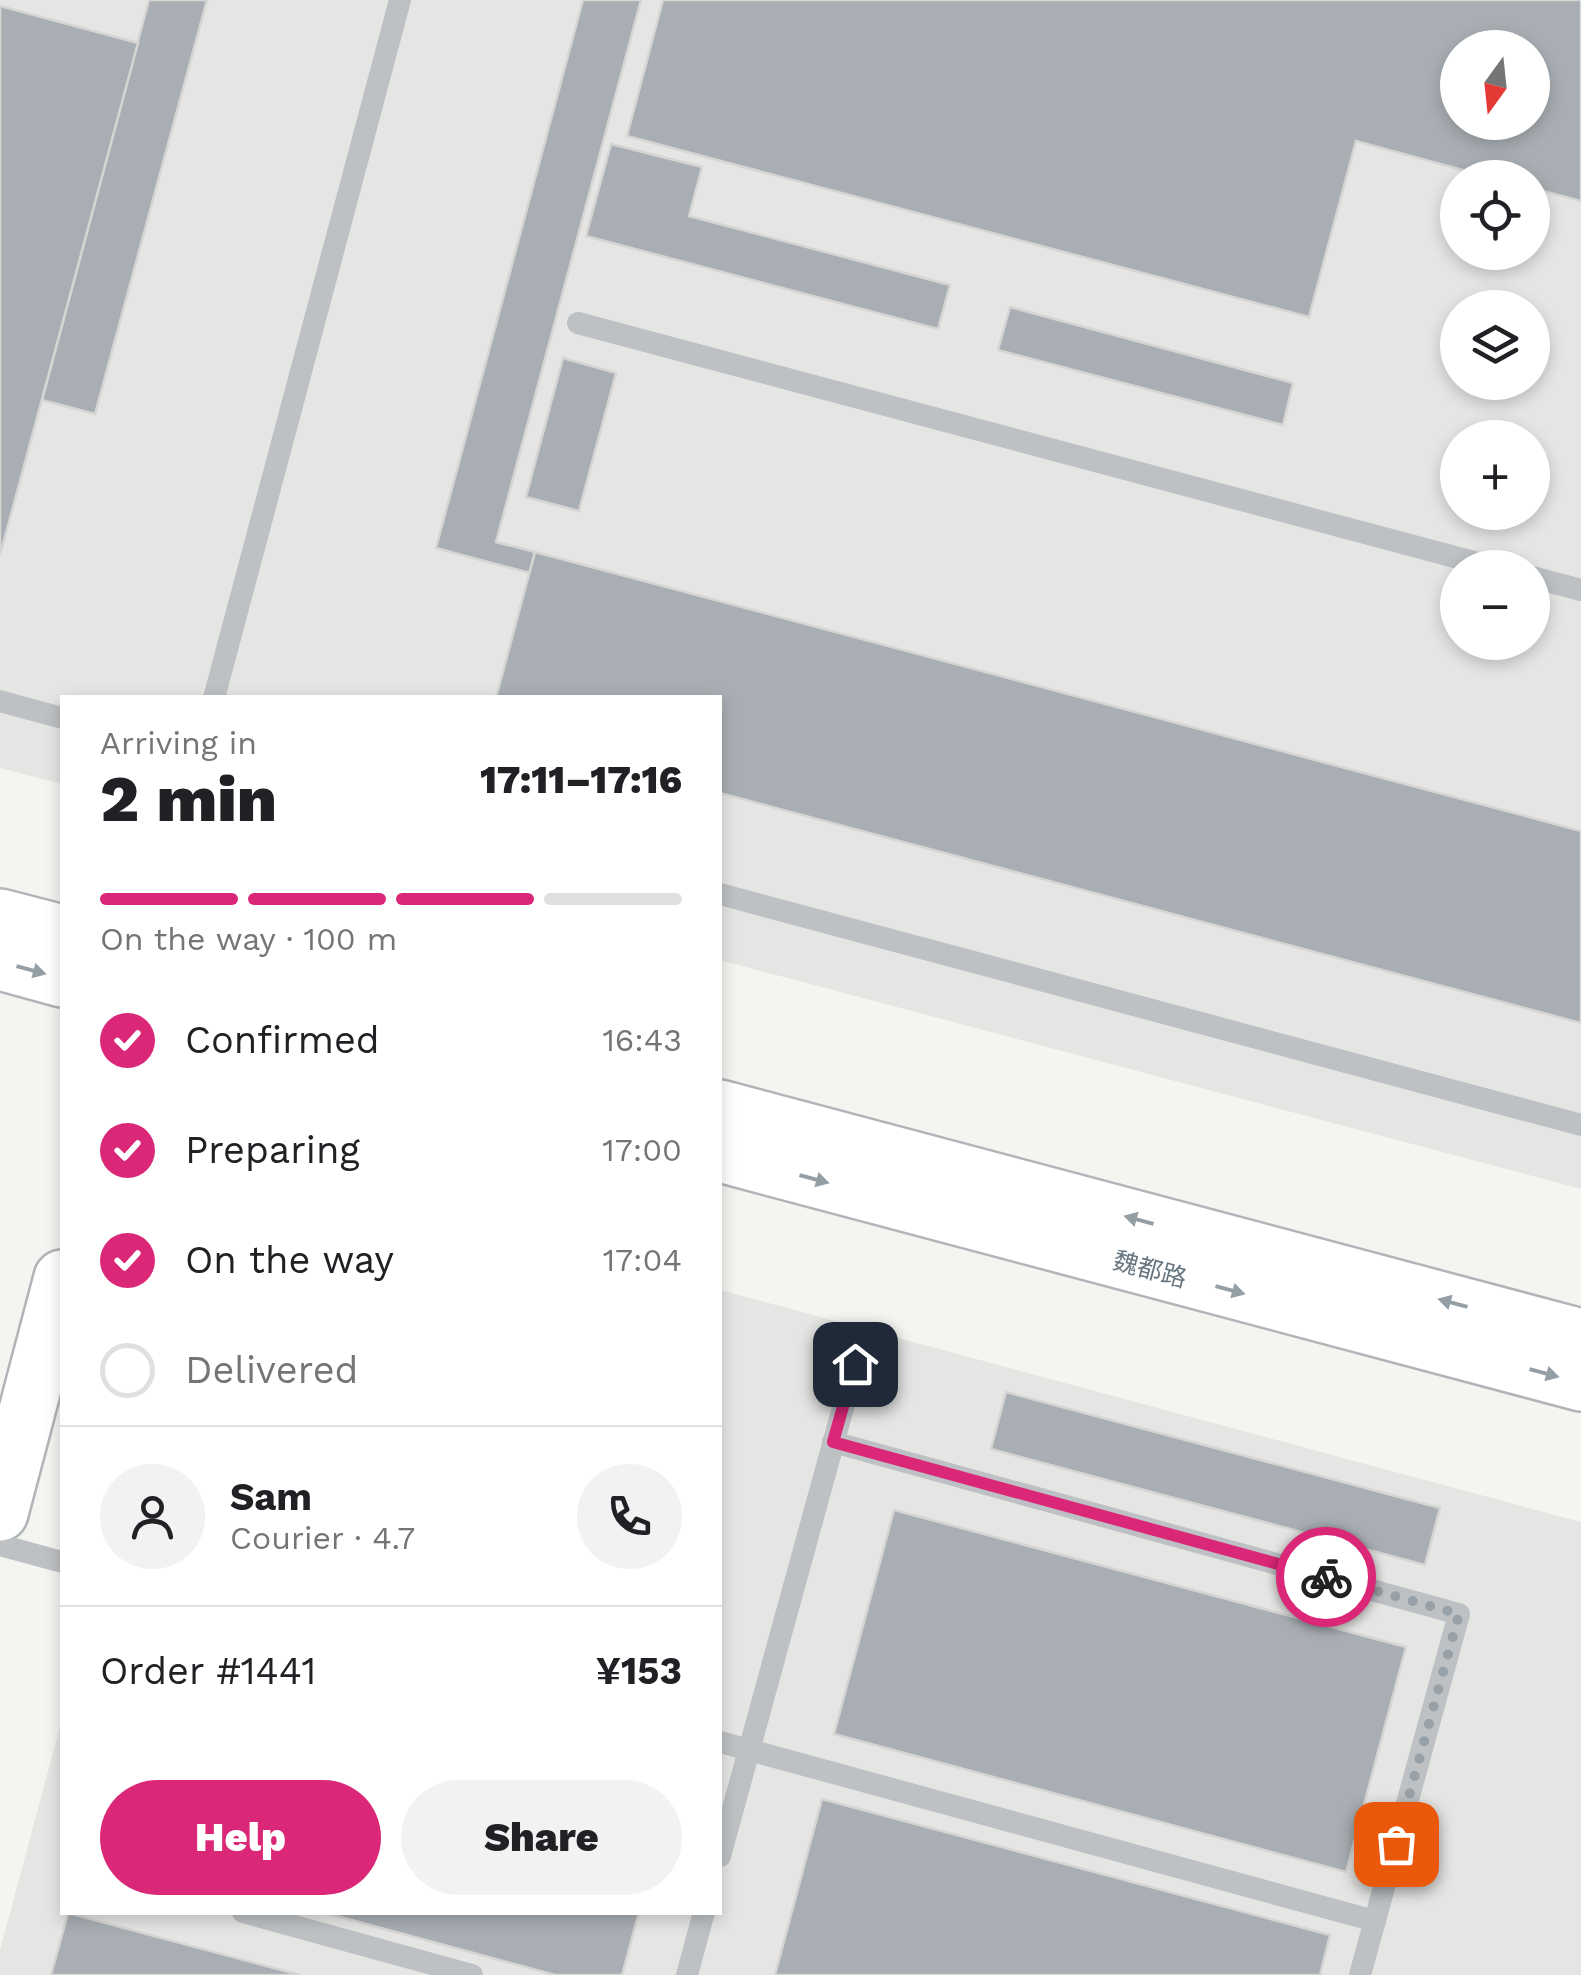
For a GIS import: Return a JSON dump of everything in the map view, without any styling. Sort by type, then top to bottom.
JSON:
[{"type":"main road","points":[[0,916],[60,932]]},
{"type":"main road","points":[[0,962],[60,978]]},
{"type":"main road","name":"魏都路","points":[[722,1109],[1581,1337]]},
{"type":"main road","name":"魏都路","points":[[722,1155],[1581,1383]]},
{"type":"main road","points":[[0,1513],[60,1286]]},
{"type":"lane","points":[[215,695],[400,0]]},
{"type":"lane","points":[[578,323],[1440,553]]},
{"type":"lane","points":[[1550,582],[1581,590]]},
{"type":"lane","points":[[0,701],[60,717]]},
{"type":"lane","points":[[722,895],[1581,1125]]},
{"type":"lane","points":[[722,1849],[855,1364]]},
{"type":"lane","points":[[833,1442],[1459,1614],[1360,1975]]},
{"type":"lane","points":[[0,1545],[60,1561]]},
{"type":"lane","points":[[722,1743],[1375,1921]]},
{"type":"lane","points":[[255,1915],[472,1975]]},
{"type":"lane","points":[[687,1975],[703,1915]]},
{"type":"shaded area","points":[[0,0],[1581,0],[1581,1189],[722,961],[722,695],[60,695],[60,783],[0,768]]},
{"type":"shaded area","points":[[722,1291],[1581,1522],[1581,1975],[0,1975],[0,1950],[60,1726],[60,1915],[722,1915]]},
{"type":"building","points":[[149,0],[207,0],[95,414],[42,400]]},
{"type":"building","points":[[583,0],[641,0],[496,542],[535,552],[530,573],[436,548]]},
{"type":"building","points":[[663,0],[1581,0],[1581,201],[1550,193],[1550,160],[1440,160],[1440,164],[1356,141],[1309,317],[627,136]]},
{"type":"building","points":[[0,6],[138,43],[0,555]]},
{"type":"building","points":[[611,144],[702,167],[689,216],[950,285],[938,329],[586,236]]},
{"type":"building","points":[[1010,307],[1293,383],[1283,425],[998,350]]},
{"type":"building","points":[[563,358],[616,373],[579,511],[526,497]]},
{"type":"building","points":[[535,552],[1581,831],[1581,1023],[722,794],[722,695],[497,695]]},
{"type":"building","points":[[1006,1392],[1440,1508],[1425,1565],[991,1449]]},
{"type":"building","points":[[894,1510],[1406,1647],[1346,1872],[834,1734]]},
{"type":"building","points":[[822,1799],[1330,1935],[1320,1975],[775,1975]]},
{"type":"building","points":[[67,1915],[75,1915],[300,1975],[51,1975]]},
{"type":"building","points":[[333,1915],[638,1915],[622,1975],[555,1975]]},
{"type":"way so far","points":[[1326,1577],[1459,1614],[1396,1844]]},
{"type":"route","points":[[855,1364],[833,1442],[1326,1577]]}]
